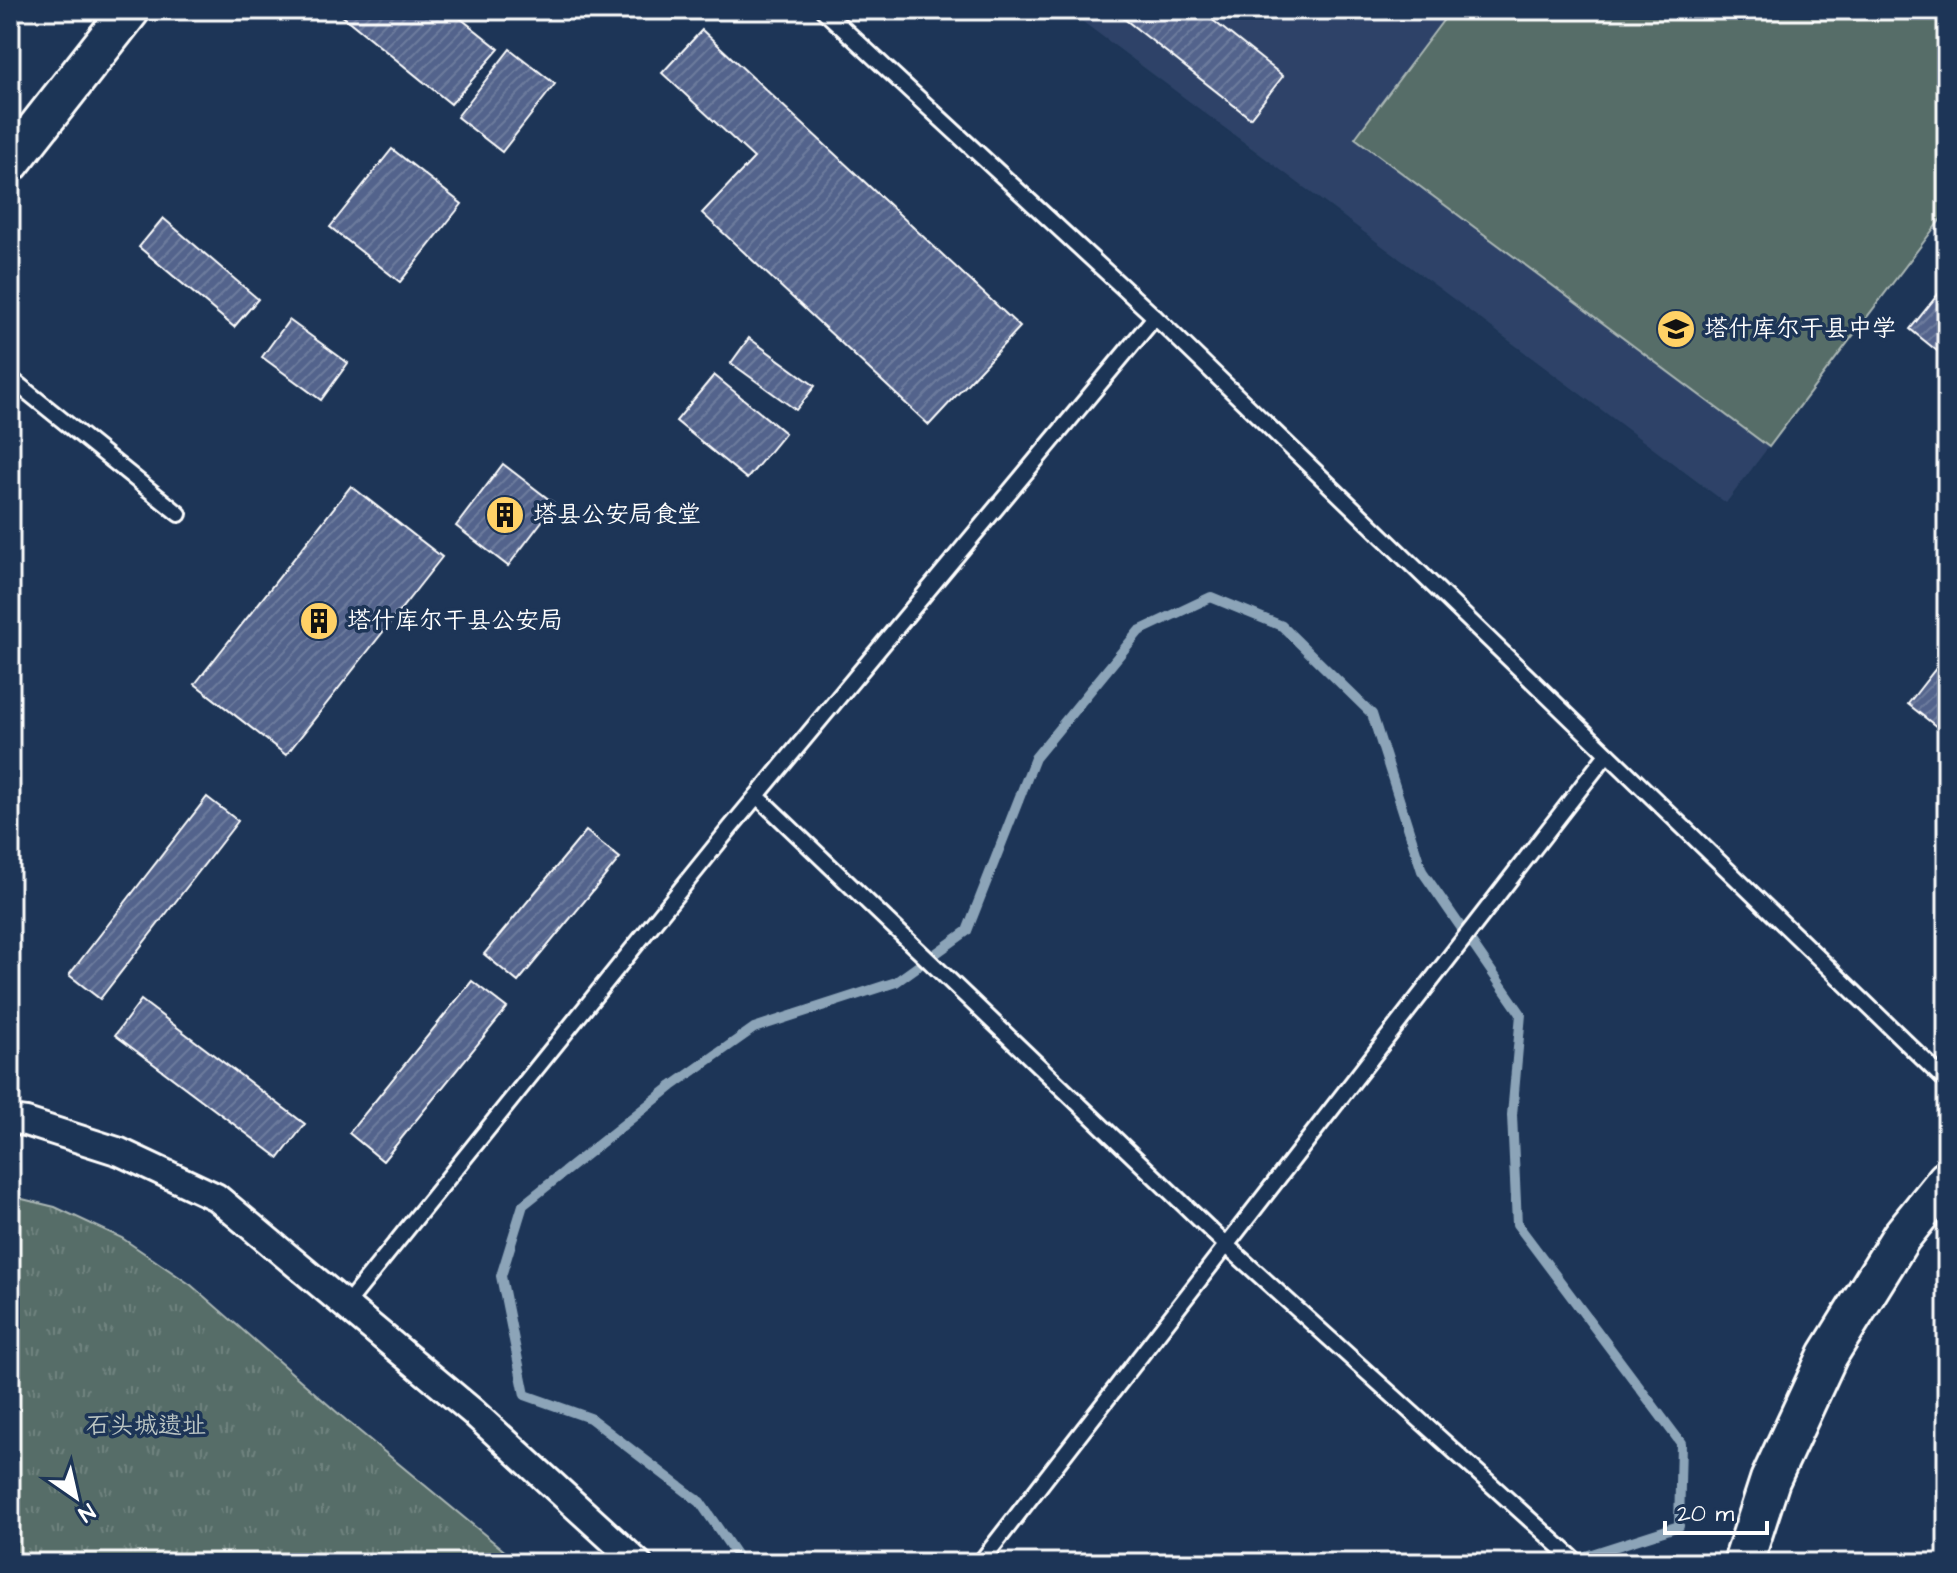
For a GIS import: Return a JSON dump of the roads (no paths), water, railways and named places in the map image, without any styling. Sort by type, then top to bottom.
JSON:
[{"type":"main road","points":[[10,163],[130,10]]},
{"type":"main road","points":[[1743,1563],[1770,1480],[1828,1355],[1901,1237],[1947,1180]]},
{"type":"street","points":[[10,1120],[26,1122],[120,1152],[216,1197],[473,1412],[638,1563]]},
{"type":"lane","points":[[823,10],[1155,317],[1947,1082]]},
{"type":"lane","points":[[345,1306],[757,796],[1155,317]]},
{"type":"lane","points":[[10,378],[179,514]]},
{"type":"lane","points":[[980,1563],[1607,754]]},
{"type":"lane","points":[[757,796],[1226,1245],[1578,1563]]},
{"type":"waterway","points":[[742,1563],[700,1502],[590,1418],[525,1395],[501,1276],[523,1205],[672,1086],[754,1028],[896,982],[967,931],[1035,758],[1139,631],[1211,597],[1282,626],[1372,714],[1422,871],[1521,1014],[1512,1115],[1517,1224],[1681,1443],[1679,1526],[1564,1563]]},
{"type":"place","name":"塔什库尔干县中学","points":[[1676,329]]},
{"type":"place","name":"塔县公安局食堂","points":[[505,515]]},
{"type":"place","name":"塔什库尔干县公安局","points":[[319,621]]},
{"type":"park label","name":"石头城遗址","points":[[146,1426]]}]
